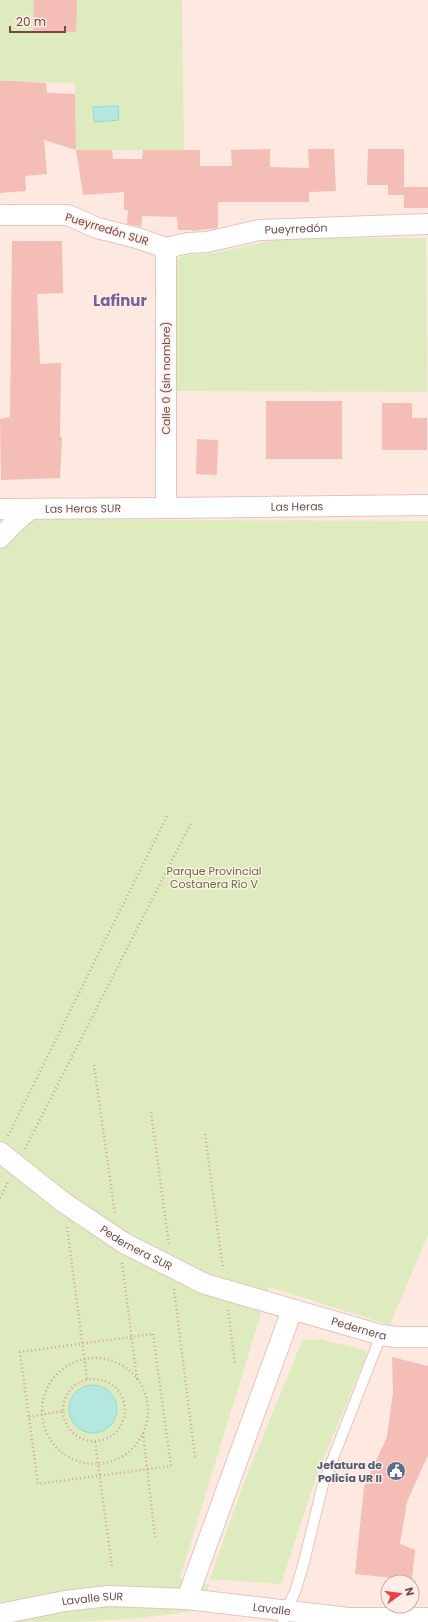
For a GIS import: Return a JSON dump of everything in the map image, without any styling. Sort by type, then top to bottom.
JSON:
[{"type":"street","name":"Pueyrredón SUR","points":[[0,216],[68,215],[97,228],[137,238],[166,248]]},
{"type":"street","name":"Pueyrredón","points":[[166,248],[188,243],[207,242],[258,230],[428,224]]},
{"type":"street","name":"Calle 0 (sin nombre)","points":[[166,248],[166,508]]},
{"type":"street","name":"Las Heras","points":[[166,508],[428,505]]},
{"type":"street","name":"Las Heras SUR","points":[[0,509],[166,508]]},
{"type":"street","points":[[0,538],[30,509]]},
{"type":"street","name":"Pedernera SUR","points":[[0,1152],[63,1202],[118,1240],[205,1284],[292,1310]]},
{"type":"street","points":[[187,1599],[292,1310]]},
{"type":"street","name":"Pedernera","points":[[292,1310],[381,1335],[396,1337],[428,1337]]},
{"type":"street","name":"Lavalle SUR","points":[[0,1614],[65,1601],[109,1596],[187,1599]]},
{"type":"street","name":"Lavalle","points":[[187,1599],[285,1616],[428,1618]]},
{"type":"lane","points":[[285,1616],[295,1592],[304,1562],[323,1484],[381,1335]]},
{"type":"path","points":[[0,1152],[168,814]]},
{"type":"path","points":[[0,1198],[192,821]]},
{"type":"path","points":[[94,1064],[137,1379],[147,1404],[148,1413],[143,1433],[155,1537]]},
{"type":"path","points":[[205,1134],[234,1365]]},
{"type":"path","points":[[63,1202],[87,1379]]},
{"type":"path","points":[[153,1334],[171,1466],[38,1484],[20,1352],[132,1337],[153,1334]]},
{"type":"path","points":[[137,1379],[127,1369],[118,1363],[107,1359],[85,1359],[74,1362],[56,1374],[45,1393],[42,1403],[42,1414],[47,1434],[60,1450],[77,1461],[97,1464],[116,1459],[132,1448],[143,1433]]},
{"type":"path","points":[[87,1379],[99,1379],[110,1383],[118,1391],[124,1401],[125,1412],[122,1423],[116,1433],[106,1439],[94,1442],[85,1441],[69,1430],[64,1421],[62,1411],[64,1400],[69,1391],[77,1383],[87,1379]]},
{"type":"path","points":[[29,1417],[62,1411]]},
{"type":"path","points":[[94,1442],[112,1566]]},
{"type":"green space","points":[[0,0],[182,0],[184,150],[76,150],[75,83],[0,81]]},
{"type":"green space","points":[[284,238],[426,238],[427,392],[177,391],[175,262],[184,255],[215,253]]},
{"type":"green space","name":"Parque Provincial Costanera Río V","points":[[0,519],[428,521],[428,1234],[390,1325],[269,1287],[180,1578],[210,1585],[193,1611],[169,1615],[73,1621],[0,1622]]},
{"type":"green space","points":[[319,1339],[368,1351],[316,1477],[281,1584],[210,1579],[243,1485],[302,1341]]},
{"type":"water","points":[[118,106],[119,120],[94,122],[93,107]]},
{"type":"water","points":[[93,1385],[102,1387],[110,1392],[115,1400],[117,1409],[115,1418],[110,1426],[102,1431],[93,1433],[84,1431],[76,1426],[71,1418],[69,1409],[71,1400],[76,1392],[84,1387]]},
{"type":"building","points":[[34,0],[77,0],[76,32],[33,31]]},
{"type":"building","points":[[0,81],[46,83],[47,93],[75,94],[76,150],[44,140],[47,174],[25,176],[26,191],[0,193]]},
{"type":"building","points":[[270,149],[270,167],[309,168],[308,149],[334,149],[336,191],[309,192],[309,202],[218,202],[218,228],[192,231],[178,230],[177,217],[142,216],[141,227],[127,224],[128,210],[124,210],[124,192],[83,195],[76,150],[112,150],[113,159],[142,159],[143,150],[200,150],[200,166],[232,166],[231,150]]},
{"type":"building","points":[[368,149],[404,149],[404,195],[388,195],[388,185],[367,185]]},
{"type":"building","points":[[404,187],[428,187],[428,208],[404,208]]},
{"type":"building","points":[[12,241],[62,241],[63,293],[37,294],[40,364],[61,363],[60,437],[62,437],[60,478],[1,480],[0,419],[10,417]]},
{"type":"building","points":[[266,401],[342,401],[342,459],[266,459]]},
{"type":"building","points":[[382,403],[412,403],[412,418],[427,418],[427,450],[382,450]]},
{"type":"building","points":[[197,439],[218,440],[217,475],[196,474]]},
{"type":"building","name":"Jefatura de Policía UR II","points":[[392,1357],[428,1366],[428,1455],[407,1502],[400,1544],[415,1550],[413,1574],[380,1574],[380,1577],[355,1574],[364,1487],[387,1437],[393,1392]]},
{"type":"place","name":"Jefatura de Policía UR II","points":[[396,1471]]},
{"type":"district","name":"Lafinur","points":[[120,301]]}]
